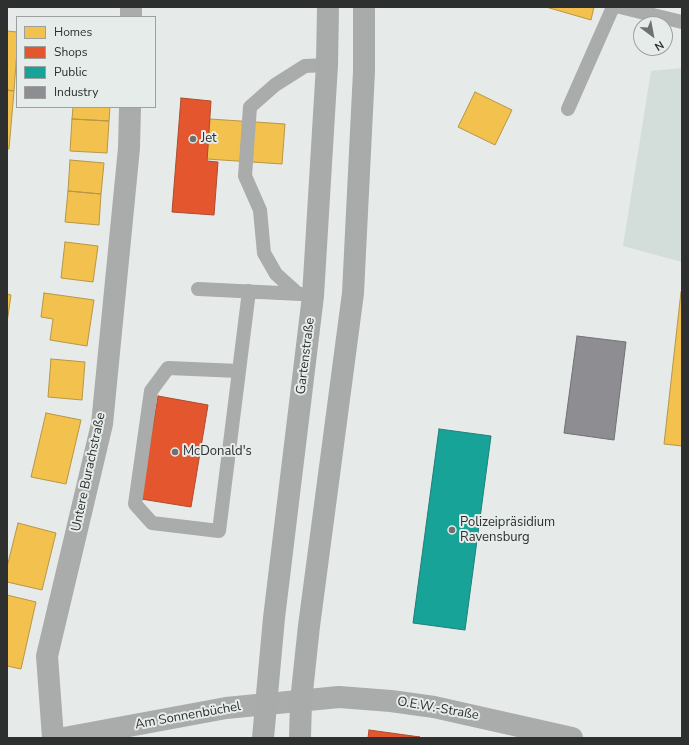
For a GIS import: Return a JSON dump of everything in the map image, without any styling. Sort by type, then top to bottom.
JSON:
[{"type":"main road","name":"Gartenstraße","points":[[262,738],[327,65],[328,7]]},
{"type":"main road","points":[[300,738],[301,701],[353,293],[363,78],[364,7]]},
{"type":"street","name":"Untere Burachstraße","points":[[53,738],[47,656],[102,424],[129,148],[130,108]]},
{"type":"street","name":"O.E.W.-Straße","points":[[301,701],[339,697],[392,701],[475,715],[572,738]]},
{"type":"street","points":[[266,704],[301,701]]},
{"type":"street","name":"Am Sonnenbüchel","points":[[64,738],[226,708],[266,704]]},
{"type":"lane","points":[[568,109],[613,7]]},
{"type":"lane","points":[[620,7],[682,22]]},
{"type":"lane","points":[[305,295],[276,274],[264,253],[260,210],[245,176],[250,107],[275,85],[305,66],[327,65]]},
{"type":"lane","points":[[198,289],[305,295]]},
{"type":"lane","points":[[240,371],[168,368],[151,390],[135,504],[152,523],[219,531],[240,371],[249,291]]},
{"type":"shaded area","points":[[682,68],[682,262],[623,246],[651,71]]},
{"type":"building: Homes","points":[[546,7],[594,7],[591,20]]},
{"type":"building: Homes","points":[[7,31],[16,32],[16,64],[14,91],[7,90]]},
{"type":"building: Homes","points":[[7,90],[14,91],[9,149],[7,149]]},
{"type":"building: Homes","points":[[475,92],[512,110],[495,145],[458,127]]},
{"type":"building: Homes","points":[[73,108],[110,108],[109,121],[72,119]]},
{"type":"building: Homes","points":[[72,119],[109,121],[107,153],[70,151]]},
{"type":"building: Homes","points":[[210,119],[285,124],[282,164],[207,159]]},
{"type":"building: Homes","points":[[70,160],[104,163],[101,194],[68,191]]},
{"type":"building: Homes","points":[[68,191],[101,194],[99,225],[65,222]]},
{"type":"building: Homes","points":[[65,242],[98,246],[93,282],[61,278]]},
{"type":"building: Homes","points":[[682,292],[682,446],[664,444]]},
{"type":"building: Homes","points":[[44,293],[94,300],[87,346],[50,340],[53,319],[41,317]]},
{"type":"building: Homes","points":[[7,294],[11,295],[7,323]]},
{"type":"building: Homes","points":[[51,359],[85,362],[82,400],[48,397]]},
{"type":"building: Homes","points":[[46,413],[81,420],[66,484],[31,477]]},
{"type":"building: Homes","points":[[18,523],[56,533],[42,590],[7,582],[7,567]]},
{"type":"building: Homes","points":[[7,595],[36,602],[21,669],[7,666]]},
{"type":"building: Shops","name":"Jet","points":[[181,98],[211,101],[207,161],[218,162],[214,215],[172,212]]},
{"type":"building: Shops","name":"McDonald's","points":[[158,396],[208,405],[191,507],[141,499]]},
{"type":"building: Shops","points":[[369,730],[420,737],[368,738]]},
{"type":"building: Public","name":"Polizeipräsidium Ravensburg","points":[[439,429],[491,436],[465,630],[413,623]]},
{"type":"building: Industry","points":[[577,336],[626,342],[614,440],[564,433]]},
{"type":"place","name":"Jet","points":[[193,139]]},
{"type":"place","name":"McDonald's","points":[[175,452]]},
{"type":"place","name":"Polizeipräsidium Ravensburg","points":[[452,530]]}]
